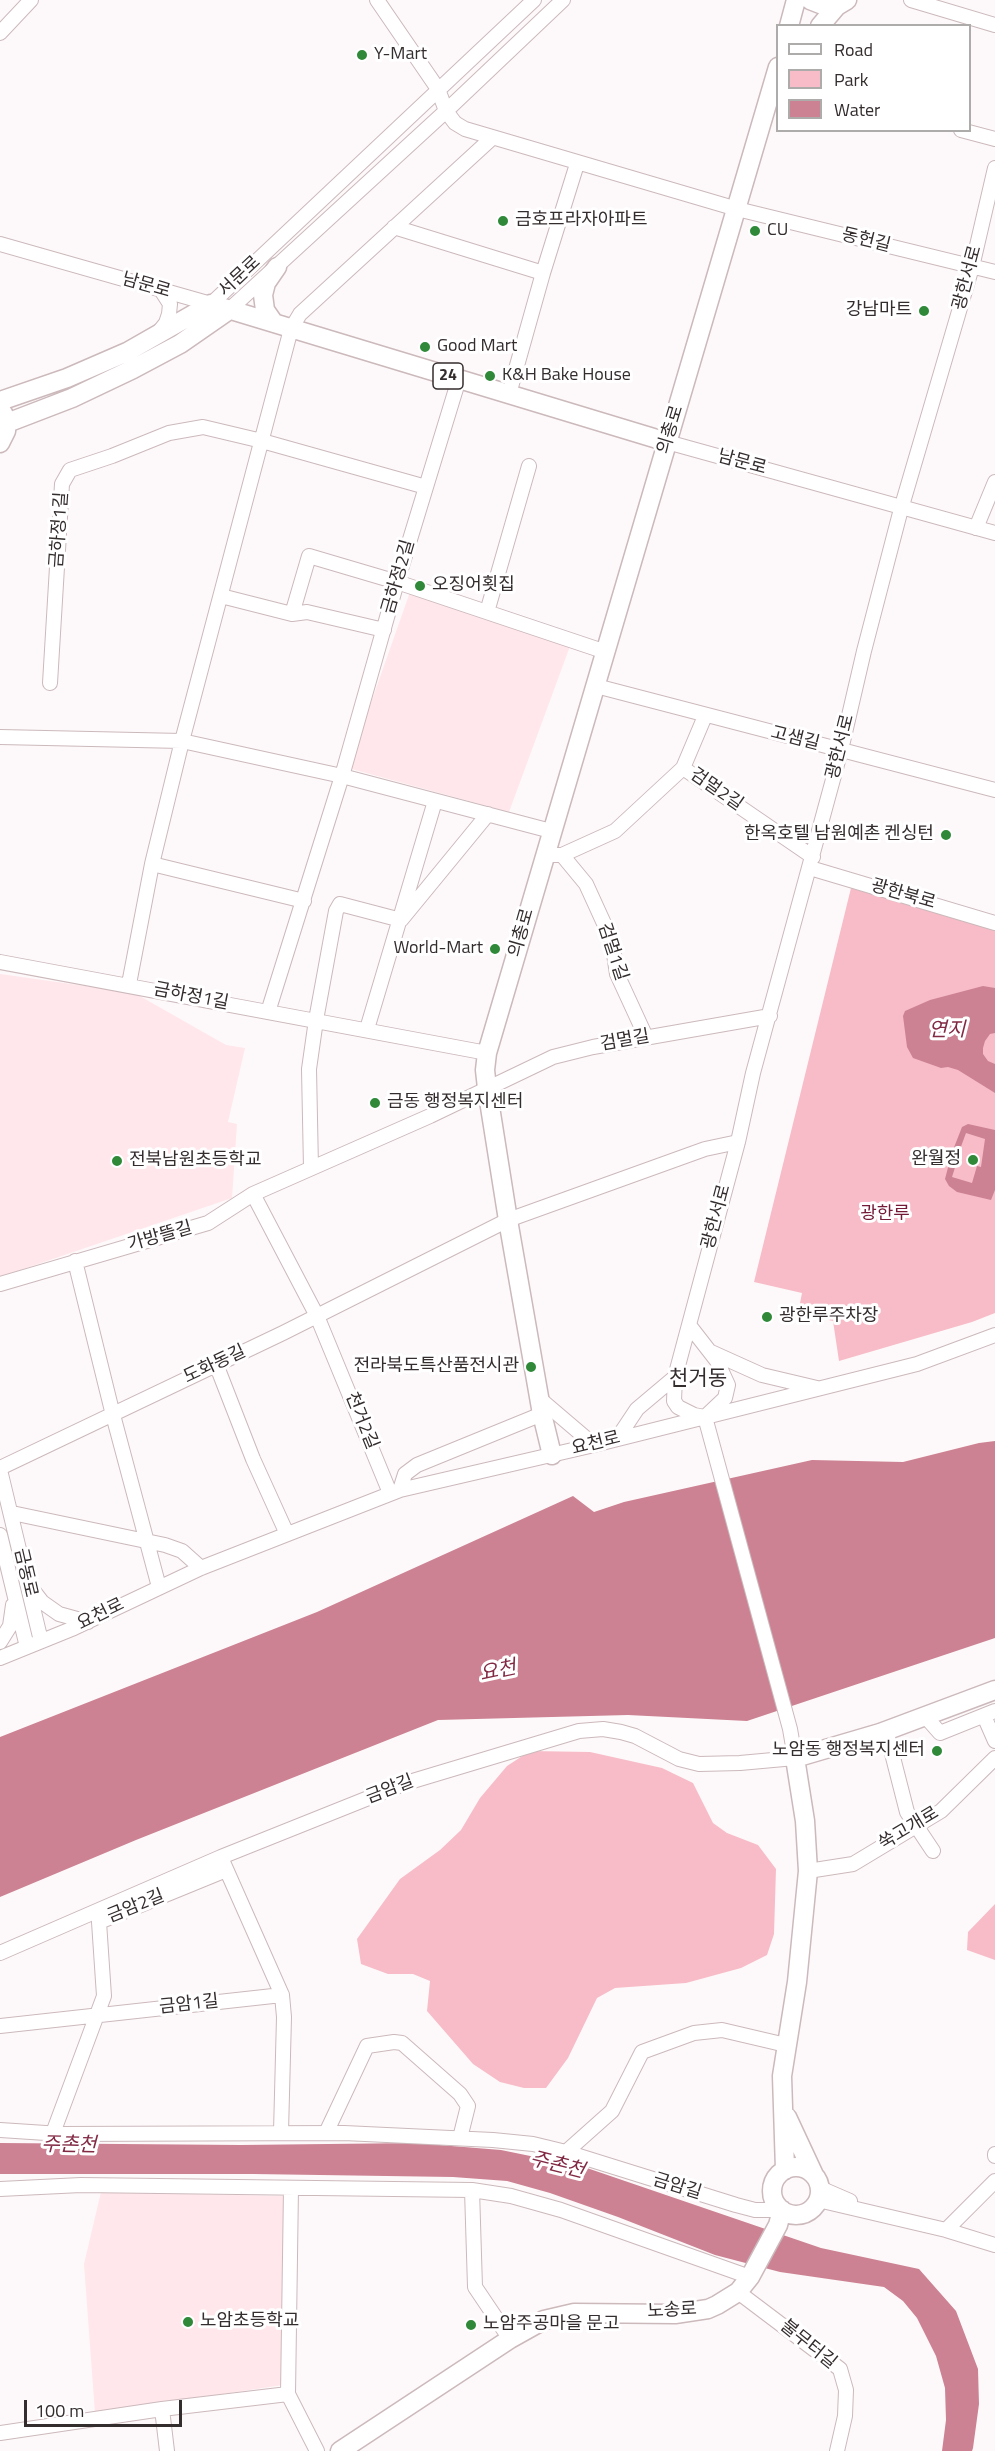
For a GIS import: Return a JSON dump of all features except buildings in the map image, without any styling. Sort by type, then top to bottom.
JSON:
[{"type":"main road","points":[[790,24],[796,0]]},
{"type":"main road","points":[[810,0],[819,5],[842,3]]},
{"type":"main road","points":[[822,24],[842,3]]},
{"type":"main road","name":"의총로","points":[[552,1455],[541,1407],[508,1220],[487,1088],[487,1053],[554,855],[551,831],[776,77]]},
{"type":"main road","points":[[274,323],[265,310],[263,295],[266,283],[277,267]]},
{"type":"main road","name":"남문로","points":[[211,304],[667,442]]},
{"type":"main road","name":"서문로","points":[[0,401],[67,378],[127,352],[199,313],[211,304]]},
{"type":"main road","name":"서문로","points":[[3,416],[72,398],[180,344],[229,310]]},
{"type":"main road","points":[[0,443],[6,431],[3,416]]},
{"type":"main road","points":[[785,2170],[782,2076],[797,1982],[808,1871],[805,1821],[795,1758],[886,1730],[995,1690]]},
{"type":"main road","points":[[783,2107],[817,2188],[812,2209],[805,2213],[789,2214],[780,2218],[773,2196],[773,2188],[779,2175],[785,2170],[800,2168],[817,2188]]},
{"type":"main road","name":"노송로","points":[[340,2451],[544,2319],[561,2314],[675,2314],[708,2309],[738,2292],[751,2275],[780,2218]]},
{"type":"street","points":[[0,33],[31,0]]},
{"type":"street","points":[[376,0],[438,89],[446,111],[455,123],[465,129],[577,164],[737,209]]},
{"type":"street","name":"서문로","points":[[211,304],[534,0]]},
{"type":"street","name":"서문로","points":[[229,310],[446,111],[562,0]]},
{"type":"street","points":[[915,0],[995,25]]},
{"type":"street","points":[[969,132],[995,139]]},
{"type":"street","points":[[291,329],[300,314],[492,138]]},
{"type":"street","points":[[509,394],[577,164]]},
{"type":"street","name":"광한서로","points":[[705,1417],[678,1407],[674,1401],[675,1377],[738,1142],[753,1073],[812,863],[901,509],[972,267],[995,169]]},
{"type":"street","name":"동헌길","points":[[737,209],[995,272]]},
{"type":"street","points":[[394,227],[543,273]]},
{"type":"street","name":"남문로","points":[[0,244],[211,304]]},
{"type":"street","points":[[156,336],[166,323],[169,314],[170,303],[161,290]]},
{"type":"street","name":"금하정1길","points":[[268,1012],[129,984],[152,864],[182,741],[291,329]]},
{"type":"street","name":"금하정2길","points":[[268,1012],[342,776],[397,582],[459,380]]},
{"type":"street","name":"금하정1길","points":[[50,683],[62,484],[70,470],[169,433],[203,427],[262,441],[426,487]]},
{"type":"street","name":"남문로","points":[[667,442],[901,509],[995,533]]},
{"type":"street","points":[[487,612],[529,466]]},
{"type":"street","points":[[976,528],[995,482]]},
{"type":"street","points":[[292,614],[309,556],[397,582],[606,652]]},
{"type":"street","points":[[221,596],[292,614],[308,612],[384,630]]},
{"type":"street","name":"고샘길","points":[[596,686],[995,790]]},
{"type":"street","points":[[683,768],[705,716]]},
{"type":"street","points":[[0,737],[182,741],[342,776],[551,831]]},
{"type":"street","name":"검멀2길","points":[[554,855],[615,831],[683,768],[812,863]]},
{"type":"street","points":[[367,1029],[435,801]]},
{"type":"street","points":[[401,920],[488,814]]},
{"type":"street","name":"검멀1길","points":[[554,855],[586,884],[612,941],[617,974],[646,1037]]},
{"type":"street","name":"광한북로","points":[[812,863],[995,922]]},
{"type":"street","points":[[152,864],[304,901]]},
{"type":"street","points":[[311,1168],[309,1069],[336,911],[340,904],[401,920]]},
{"type":"street","points":[[0,962],[129,984]]},
{"type":"street","points":[[268,1012],[487,1053]]},
{"type":"street","name":"검멀길","points":[[487,1088],[553,1057],[646,1037],[770,1016]]},
{"type":"street","name":"가방뜰길","points":[[0,1284],[208,1223],[253,1194],[430,1116],[487,1088]]},
{"type":"street","points":[[508,1220],[705,1149],[738,1142]]},
{"type":"street","points":[[253,1194],[317,1316]]},
{"type":"street","name":"도화동길","points":[[0,1469],[317,1316],[508,1220]]},
{"type":"street","points":[[75,1261],[112,1415],[159,1587]]},
{"type":"street","name":"천거2길","points":[[317,1316],[395,1491]]},
{"type":"street","points":[[689,1325],[711,1352],[726,1378],[728,1390],[720,1405],[705,1417],[790,1729],[795,1758]]},
{"type":"street","name":"요천로","points":[[0,1658],[88,1622],[201,1568],[395,1491],[594,1445],[917,1364],[995,1335]]},
{"type":"street","points":[[711,1352],[762,1375],[819,1388]]},
{"type":"street","points":[[216,1364],[253,1459],[287,1533]]},
{"type":"street","points":[[617,1439],[637,1409],[675,1377]]},
{"type":"street","points":[[395,1491],[405,1474],[417,1465],[541,1407],[594,1445]]},
{"type":"street","name":"금동로","points":[[0,1469],[41,1641]]},
{"type":"street","points":[[12,1513],[148,1541],[182,1551],[201,1568]]},
{"type":"street","name":"금동로","points":[[0,1534],[27,1647]]},
{"type":"street","points":[[28,1584],[42,1602],[59,1614],[88,1622]]},
{"type":"street","points":[[0,1642],[10,1626],[13,1587]]},
{"type":"street","points":[[926,1716],[940,1733],[990,1714],[995,1741]]},
{"type":"street","points":[[886,1730],[907,1812],[933,1851]]},
{"type":"street","name":"금암길","points":[[0,1953],[224,1864],[406,1783],[579,1731],[621,1732],[635,1736],[679,1759],[699,1764],[795,1758]]},
{"type":"street","name":"쑥고개로","points":[[808,1871],[853,1864],[942,1811],[995,1758]]},
{"type":"street","points":[[224,1864],[282,1995],[284,2017],[281,2132]]},
{"type":"street","name":"금암2길","points":[[53,2133],[104,1996],[99,1922],[224,1864]]},
{"type":"street","name":"금암1길","points":[[97,2015],[282,1995]]},
{"type":"street","points":[[0,2026],[97,2015]]},
{"type":"street","points":[[566,2152],[612,2111],[642,2052],[694,2033],[722,2030],[786,2045]]},
{"type":"street","points":[[326,2133],[367,2046],[393,2042],[402,2043],[460,2094],[468,2106],[460,2138]]},
{"type":"street","name":"금암길","points":[[0,2130],[53,2133],[326,2133],[460,2138],[533,2144],[566,2152],[780,2218]]},
{"type":"street","points":[[946,2230],[995,2181]]},
{"type":"street","points":[[0,2190],[81,2185],[472,2190],[511,2196],[552,2207],[751,2275]]},
{"type":"street","points":[[291,2188],[288,2394],[317,2451]]},
{"type":"street","points":[[817,2188],[882,2215],[946,2230],[995,2245]]},
{"type":"street","points":[[472,2190],[475,2287],[510,2339]]},
{"type":"street","name":"불무터길","points":[[738,2292],[840,2369],[846,2390],[845,2416],[837,2451]]},
{"type":"street","points":[[0,2433],[162,2409],[288,2394]]},
{"type":"street","points":[[162,2409],[167,2451]]},
{"type":"shaded area","points":[[410,592],[573,638],[509,812],[348,768]]},
{"type":"shaded area","name":"전북남원초등학교","points":[[0,974],[138,995],[226,1045],[245,1048],[228,1122],[237,1124],[232,1198],[0,1277]]},
{"type":"shaded area","name":"노암초등학교","points":[[101,2192],[283,2196],[289,2203],[283,2385],[95,2413],[84,2264]]},
{"type":"green space","name":"광한루","points":[[851,888],[995,930],[995,1313],[972,1322],[839,1361],[833,1321],[798,1313],[802,1293],[754,1282]]},
{"type":"green space","points":[[530,1751],[590,1752],[662,1768],[693,1783],[713,1823],[727,1833],[758,1845],[776,1869],[774,1934],[767,1955],[741,1968],[686,1983],[615,1988],[597,1998],[568,2058],[546,2088],[524,2088],[500,2082],[473,2064],[427,2011],[430,1981],[413,1974],[388,1974],[361,1964],[357,1939],[400,1879],[440,1850],[461,1830],[480,1798],[507,1766]]},
{"type":"green space","points":[[995,1904],[995,1960],[967,1950],[968,1932]]},
{"type":"water","name":"연지","points":[[983,986],[995,988],[995,1033],[990,1034],[985,1041],[983,1054],[988,1061],[995,1064],[995,1093],[958,1070],[948,1067],[941,1068],[913,1058],[907,1047],[903,1016],[905,1011],[930,1000]]},
{"type":"water","points":[[968,1124],[995,1130],[995,1190],[991,1200],[957,1192],[949,1186],[945,1179],[951,1156],[958,1158],[952,1177],[972,1183],[977,1166],[981,1167],[985,1139],[966,1133],[959,1152],[953,1150],[962,1127]]},
{"type":"water","name":"요천","points":[[995,1441],[995,1638],[747,1721],[628,1715],[438,1720],[136,1840],[0,1897],[0,1737],[317,1612],[573,1496],[594,1512],[624,1502],[812,1460],[903,1462]]},
{"type":"water","name":"주촌천","points":[[0,2143],[241,2145],[415,2143],[501,2150],[584,2167],[821,2248],[919,2269],[956,2311],[978,2369],[979,2404],[973,2448],[972,2451],[942,2451],[946,2420],[945,2388],[936,2356],[917,2318],[903,2301],[884,2287],[780,2272],[715,2255],[618,2217],[550,2193],[507,2181],[453,2177],[253,2174],[0,2174]]},
{"type":"place","name":"Y-Mart","points":[[362,55]]},
{"type":"place","name":"금호프라자아파트","points":[[503,221]]},
{"type":"place","name":"CU","points":[[755,231]]},
{"type":"place","name":"강남마트","points":[[924,311]]},
{"type":"place","name":"Good Mart","points":[[425,347]]},
{"type":"place","name":"K&H Bake House","points":[[490,376]]},
{"type":"place","name":"오징어횟집","points":[[420,586]]},
{"type":"place","name":"한옥호텔 남원예촌 켄싱턴","points":[[946,835]]},
{"type":"place","name":"World-Mart","points":[[495,949]]},
{"type":"place","name":"금동 행정복지센터","points":[[375,1103]]},
{"type":"place","name":"완월정","points":[[973,1160]]},
{"type":"place","name":"전북남원초등학교","points":[[117,1161]]},
{"type":"place","name":"광한루주차장","points":[[767,1317]]},
{"type":"place","name":"전라북도특산품전시관","points":[[531,1367]]},
{"type":"place","name":"노암동 행정복지센터","points":[[937,1751]]},
{"type":"place","name":"노암초등학교","points":[[188,2322]]},
{"type":"place","name":"노암주공마을 문고","points":[[471,2325]]},
{"type":"district","name":"천거동","points":[[698,1380]]}]
